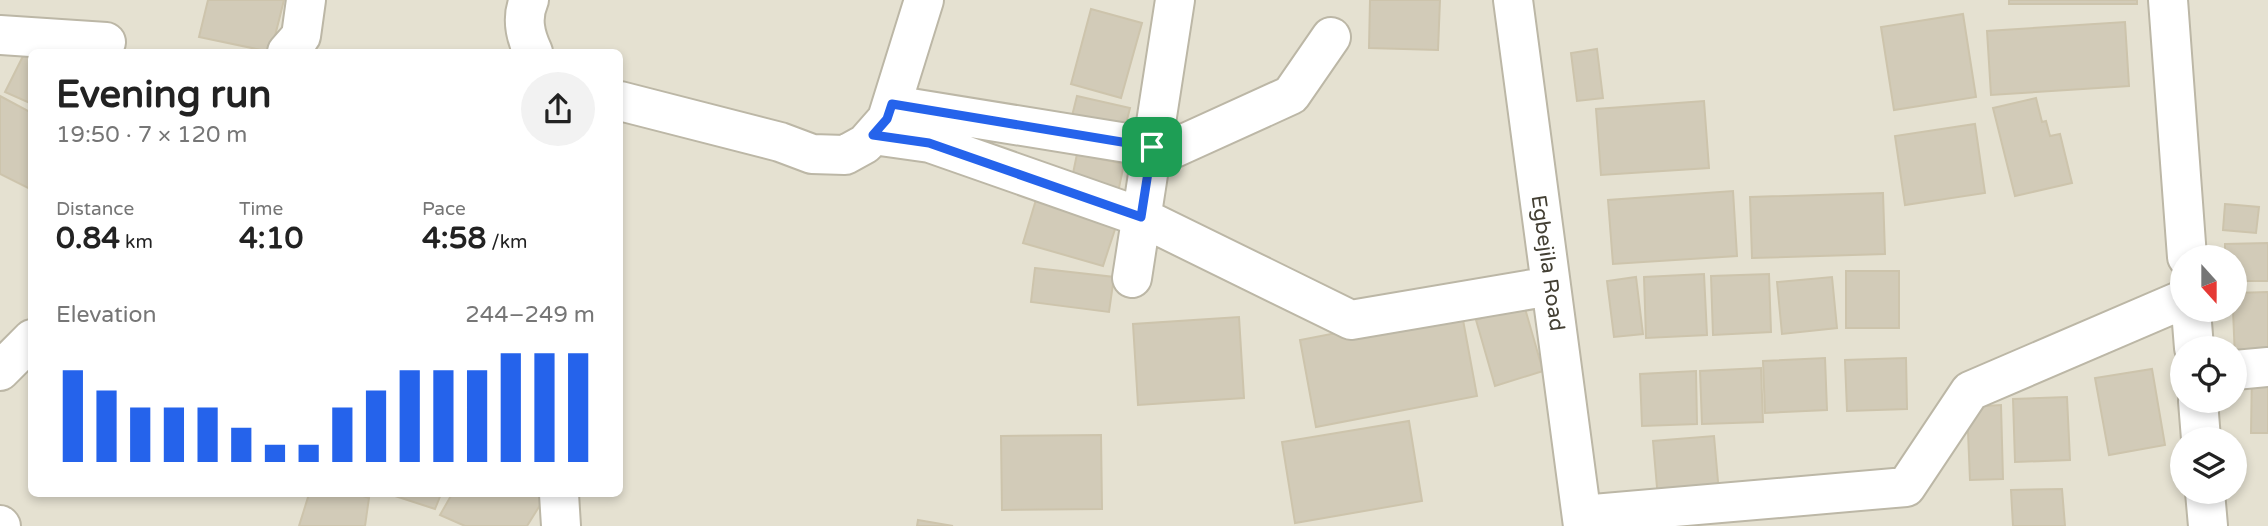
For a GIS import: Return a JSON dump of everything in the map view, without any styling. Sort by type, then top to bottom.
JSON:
[{"type":"street","points":[[290,49],[301,36],[306,0]]},
{"type":"street","points":[[529,0],[523,12],[526,37],[532,49]]},
{"type":"street","points":[[623,102],[780,142],[811,154],[845,155],[865,144],[883,120],[924,0]]},
{"type":"street","points":[[1132,278],[1175,0]]},
{"type":"street","name":"Egbejila Road","points":[[1513,0],[1583,521]]},
{"type":"street","points":[[2168,0],[2187,245]]},
{"type":"street","points":[[0,35],[106,42]]},
{"type":"street","points":[[883,120],[1170,150],[1292,95],[1331,37]]},
{"type":"street","points":[[883,120],[929,143],[1141,217],[1351,320],[1551,286]]},
{"type":"street","points":[[1583,521],[1906,487],[1970,391],[2170,305]]},
{"type":"street","points":[[0,371],[28,343]]},
{"type":"street","points":[[2247,369],[2268,367]]},
{"type":"street","points":[[559,497],[561,526]]},
{"type":"street","points":[[2206,504],[2208,526]]},
{"type":"shaded area","points":[[0,0],[2268,0],[2268,526],[0,526]]},
{"type":"building","points":[[208,0],[284,0],[272,49],[257,49],[199,37]]},
{"type":"building","points":[[1370,0],[1440,0],[1438,50],[1369,48]]},
{"type":"building","points":[[2009,0],[2137,0],[2137,4],[2009,4]]},
{"type":"building","points":[[1091,9],[1142,23],[1121,98],[1071,84]]},
{"type":"building","points":[[1963,14],[1976,97],[1894,110],[1881,27]]},
{"type":"building","points":[[2125,22],[2129,86],[1991,95],[1987,31]]},
{"type":"building","points":[[27,48],[28,102],[5,92]]},
{"type":"building","points":[[1597,49],[1603,98],[1577,101],[1571,53]]},
{"type":"building","points":[[0,96],[28,111],[28,188],[0,174]]},
{"type":"building","points":[[1077,96],[1130,108],[1124,132],[1071,120]]},
{"type":"building","points":[[2036,98],[2042,122],[2046,121],[2050,136],[2060,134],[2072,183],[2015,196],[1993,108]]},
{"type":"building","points":[[1704,101],[1709,168],[1601,175],[1596,109]]},
{"type":"building","points":[[1975,124],[1985,193],[1905,205],[1895,136]]},
{"type":"building","points":[[1077,154],[1124,164],[1117,197],[1070,188]]},
{"type":"building","points":[[1733,191],[1737,256],[1613,264],[1608,200]]},
{"type":"building","points":[[1038,193],[1119,217],[1103,266],[1023,243]]},
{"type":"building","points":[[1883,193],[1885,254],[1752,258],[1750,197]]},
{"type":"building","points":[[2225,204],[2259,207],[2256,233],[2223,230]]},
{"type":"building","points":[[2268,243],[2268,281],[2247,281],[2247,245],[2225,244]]},
{"type":"building","points":[[1035,268],[1114,277],[1109,312],[1031,302]]},
{"type":"building","points":[[1846,271],[1899,271],[1899,328],[1846,328]]},
{"type":"building","points":[[1704,274],[1707,335],[1646,338],[1644,277]]},
{"type":"building","points":[[1769,274],[1771,332],[1713,335],[1711,276]]},
{"type":"building","points":[[1636,277],[1643,334],[1614,337],[1607,281]]},
{"type":"building","points":[[1832,277],[1837,328],[1782,334],[1777,282]]},
{"type":"building","points":[[2268,292],[2268,357],[2247,358],[2247,336],[2234,336],[2234,322],[2247,322],[2247,293]]},
{"type":"building","points":[[1524,305],[1543,371],[1495,386],[1476,320]]},
{"type":"building","points":[[1461,309],[1477,396],[1316,427],[1300,340]]},
{"type":"building","points":[[1239,317],[1244,398],[1138,405],[1133,324]]},
{"type":"building","points":[[1825,358],[1827,410],[1765,413],[1763,361]]},
{"type":"building","points":[[1906,358],[1907,409],[1847,411],[1845,360]]},
{"type":"building","points":[[1761,368],[1763,422],[1702,424],[1700,371]]},
{"type":"building","points":[[2152,369],[2165,445],[2109,455],[2095,378]]},
{"type":"building","points":[[2252,369],[2268,369],[2268,433],[2251,433]]},
{"type":"building","points":[[1696,371],[1697,424],[1642,426],[1640,374]]},
{"type":"building","points":[[2067,397],[2070,460],[2015,462],[2013,399]]},
{"type":"building","points":[[2001,405],[2003,479],[1970,480],[1967,407]]},
{"type":"building","points":[[1409,421],[1422,501],[1295,523],[1282,442]]},
{"type":"building","points":[[1101,435],[1102,509],[1002,510],[1001,436]]},
{"type":"building","points":[[1714,436],[1719,493],[1658,499],[1653,441]]},
{"type":"building","points":[[2062,489],[2065,526],[2013,526],[2011,490]]},
{"type":"building","points":[[308,497],[369,498],[365,526],[299,526]]},
{"type":"building","points":[[398,497],[440,497],[435,509]]},
{"type":"building","points":[[450,497],[545,497],[527,526],[465,526],[440,515]]},
{"type":"building","points":[[918,520],[953,526],[917,526]]},
{"type":"route","points":[[892,104],[1152,147],[1141,217],[929,143],[873,135],[887,119],[892,104]]}]
